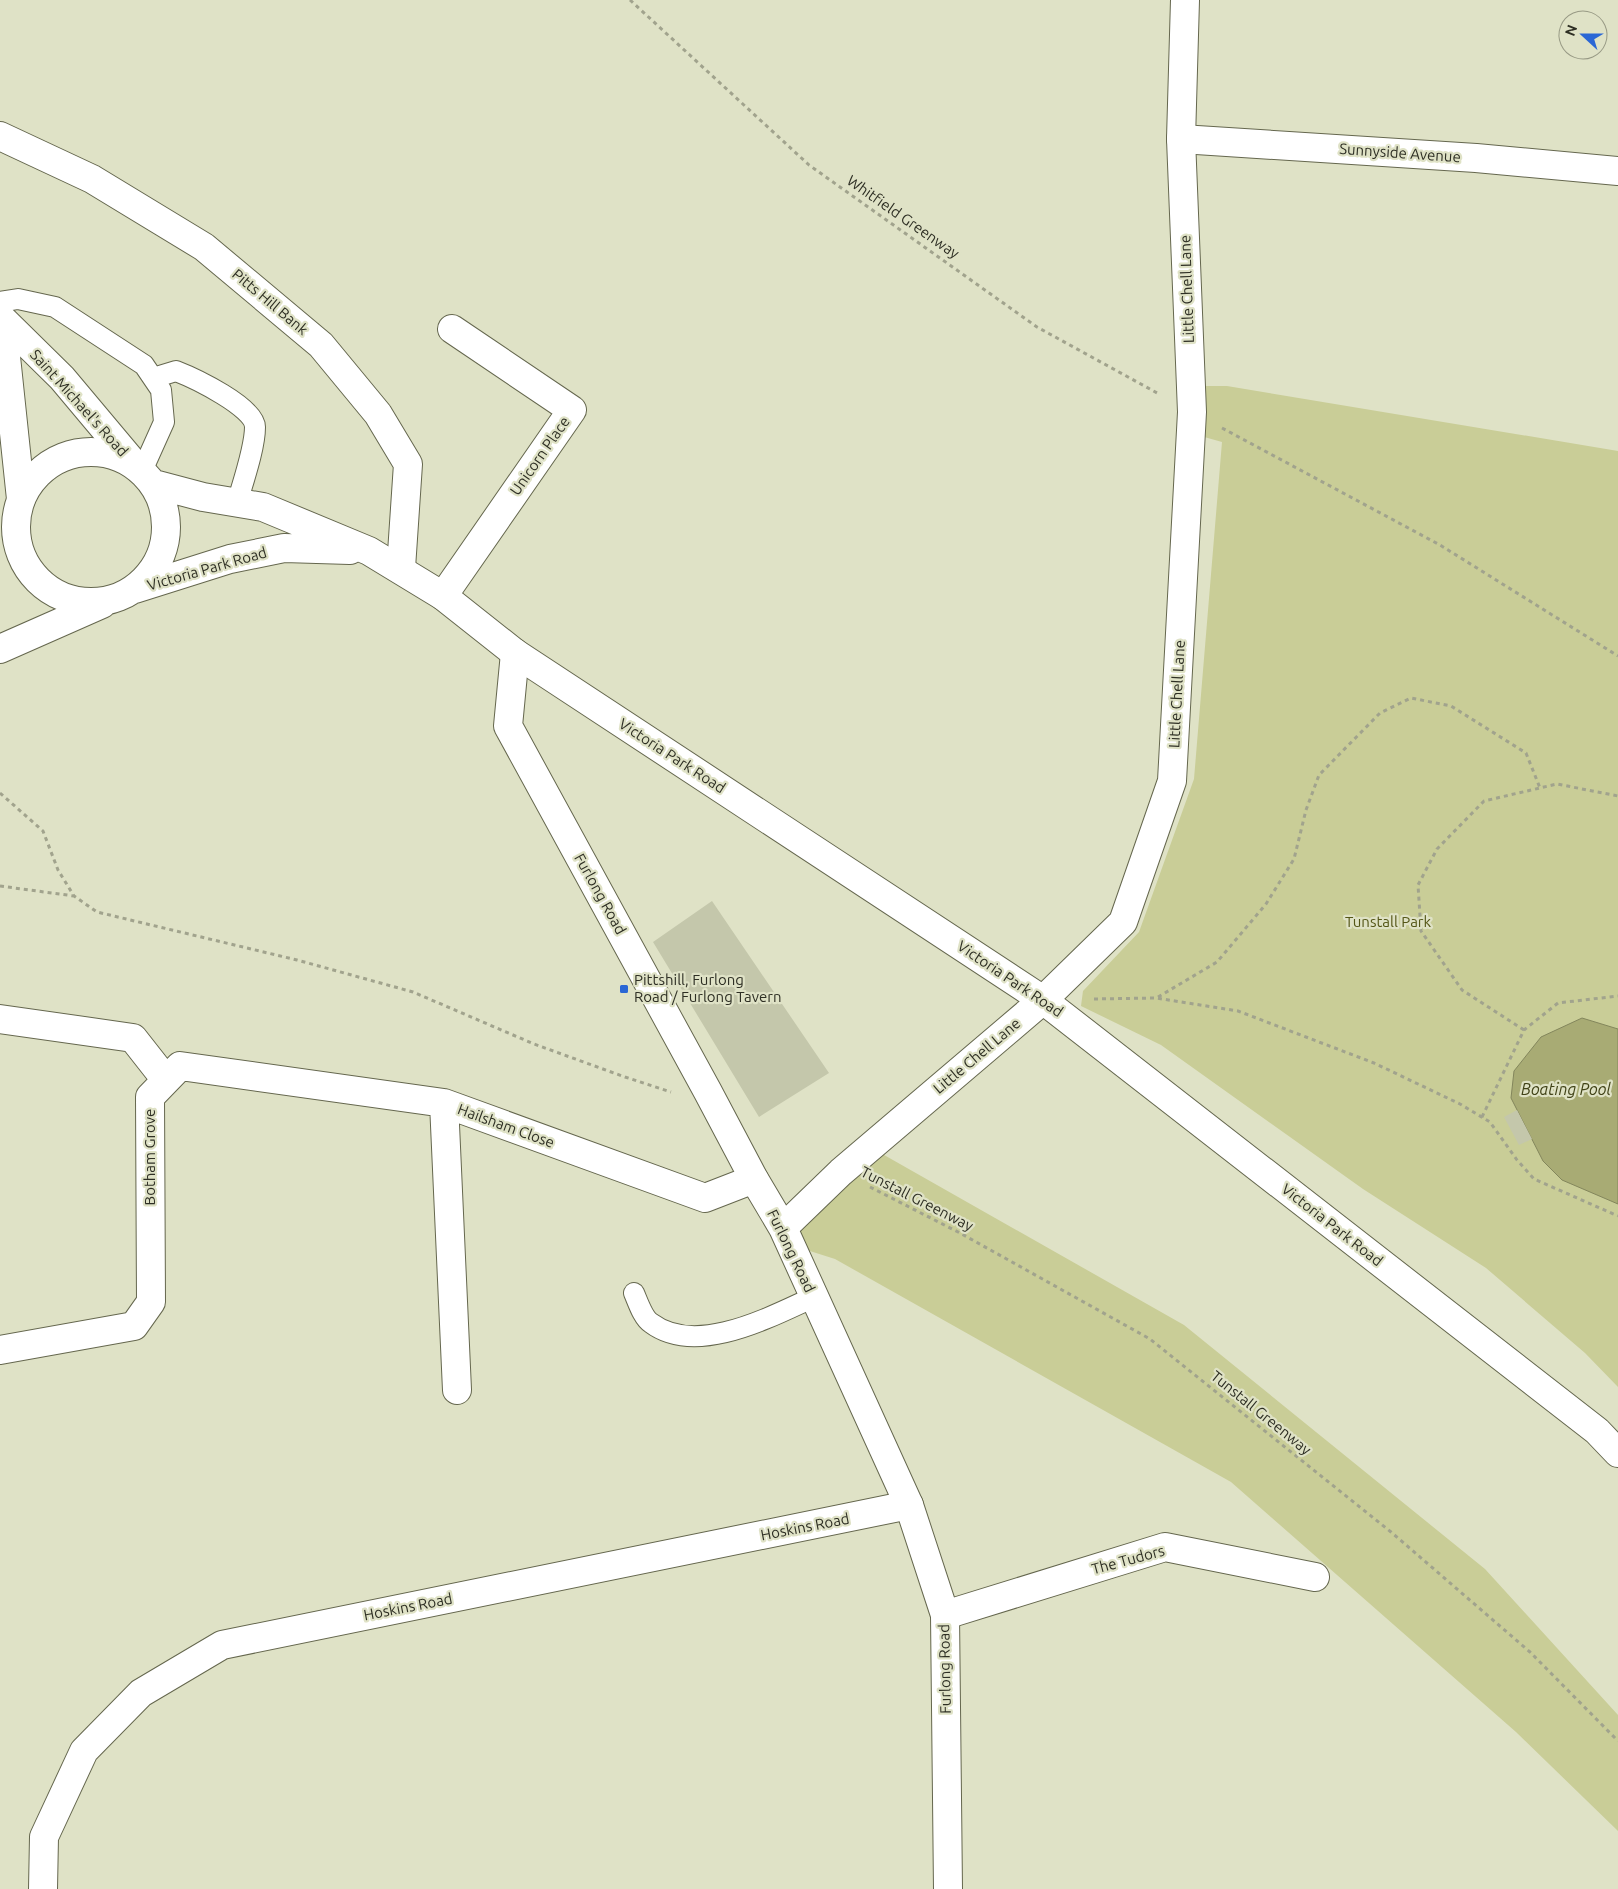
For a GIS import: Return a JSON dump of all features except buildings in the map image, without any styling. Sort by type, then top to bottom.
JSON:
[{"type":"street","name":"Little Chell Lane","points":[[782,1228],[841,1172],[1043,1000],[1123,922],[1172,781],[1192,412],[1181,139],[1185,0]]},
{"type":"street","name":"Pitts Hill Bank","points":[[0,136],[92,179],[204,247],[321,345],[378,414],[408,464],[401,568]]},
{"type":"street","name":"Sunnyside Avenue","points":[[1181,139],[1476,158],[1618,171]]},
{"type":"street","name":"Saint Michael's Road","points":[[0,313],[62,378],[144,474]]},
{"type":"street","name":"Saint Michael's Road","points":[[0,313],[18,510]]},
{"type":"street","name":"Unicorn Place","points":[[443,596],[572,410],[452,329]]},
{"type":"street","points":[[0,548],[34,477],[47,465],[70,454],[93,451],[118,456],[144,474],[164,507],[166,534],[160,557],[145,580],[135,589],[0,649]]},
{"type":"street","name":"Victoria Park Road","points":[[144,474],[237,503],[263,507],[370,551],[401,568],[443,596],[516,653],[1043,1000],[1597,1431],[1618,1453]]},
{"type":"street","points":[[18,510],[18,547],[26,565],[43,585],[66,598],[83,602],[110,600]]},
{"type":"street","name":"Victoria Park Road","points":[[135,589],[230,559],[284,548],[370,551]]},
{"type":"street","name":"Furlong Road","points":[[516,653],[508,726],[782,1228],[910,1505],[945,1615],[948,1889]]},
{"type":"street","points":[[0,1019],[133,1038],[166,1080]]},
{"type":"street","name":"Botham Grove","points":[[0,1350],[134,1326],[151,1302],[150,1097],[180,1066],[444,1103]]},
{"type":"street","name":"Hailsham Close","points":[[457,1390],[444,1103],[705,1198],[754,1179]]},
{"type":"street","name":"Hoskins Road","points":[[43,1889],[44,1837],[84,1751],[141,1693],[222,1644],[910,1505]]},
{"type":"street","name":"The Tudors","points":[[945,1615],[1165,1547],[1315,1577]]},
{"type":"lane","points":[[0,313],[18,299],[55,307],[144,365],[161,390],[164,422],[144,474]]},
{"type":"lane","points":[[153,378],[176,370],[199,380],[250,414],[255,426],[237,503]]},
{"type":"lane","points":[[634,1294],[649,1322],[666,1332],[683,1336],[720,1334],[759,1322],[814,1297]]},
{"type":"path","name":"Whitfield Greenway","points":[[630,0],[809,165],[1037,327],[1440,545],[1618,656]]},
{"type":"path","points":[[1156,998],[1217,962],[1266,904],[1294,859],[1306,810],[1319,775],[1380,712],[1411,698],[1451,706],[1526,753],[1540,788]]},
{"type":"path","points":[[1524,1030],[1462,990],[1420,931],[1418,885],[1437,849],[1484,801],[1557,784],[1618,796]]},
{"type":"path","points":[[0,793],[44,831],[58,870],[74,896],[97,912],[297,960],[413,992],[534,1044],[625,1078],[694,1099],[708,1092]]},
{"type":"path","points":[[0,886],[74,896]]},
{"type":"path","points":[[1482,1117],[1524,1030],[1558,1003],[1618,996]]},
{"type":"path","points":[[1091,999],[1156,998],[1238,1011],[1374,1064],[1460,1104],[1490,1122],[1517,1160],[1534,1179],[1618,1216]]},
{"type":"path","name":"Tunstall Greenway","points":[[841,1172],[960,1233],[1150,1339],[1391,1532],[1530,1652],[1618,1741]]},
{"type":"green space","name":"Tunstall Park","points":[[1191,386],[1227,386],[1618,451],[1618,1387],[1585,1353],[1486,1268],[1363,1189],[1161,1045],[1081,1006],[1083,991],[1139,932],[1194,779],[1222,442],[1190,433]]},
{"type":"green space","points":[[870,1147],[1184,1325],[1485,1569],[1618,1715],[1618,1831],[1516,1732],[1231,1482],[835,1259],[791,1245],[783,1228]]},
{"type":"water","name":"Boating Pool","points":[[1582,1018],[1618,1029],[1618,1204],[1562,1180],[1543,1161],[1511,1098],[1514,1071],[1541,1037]]},
{"type":"place","name":"Pittshill, Furlong Road / Furlong Tavern","points":[[624,989]]}]
